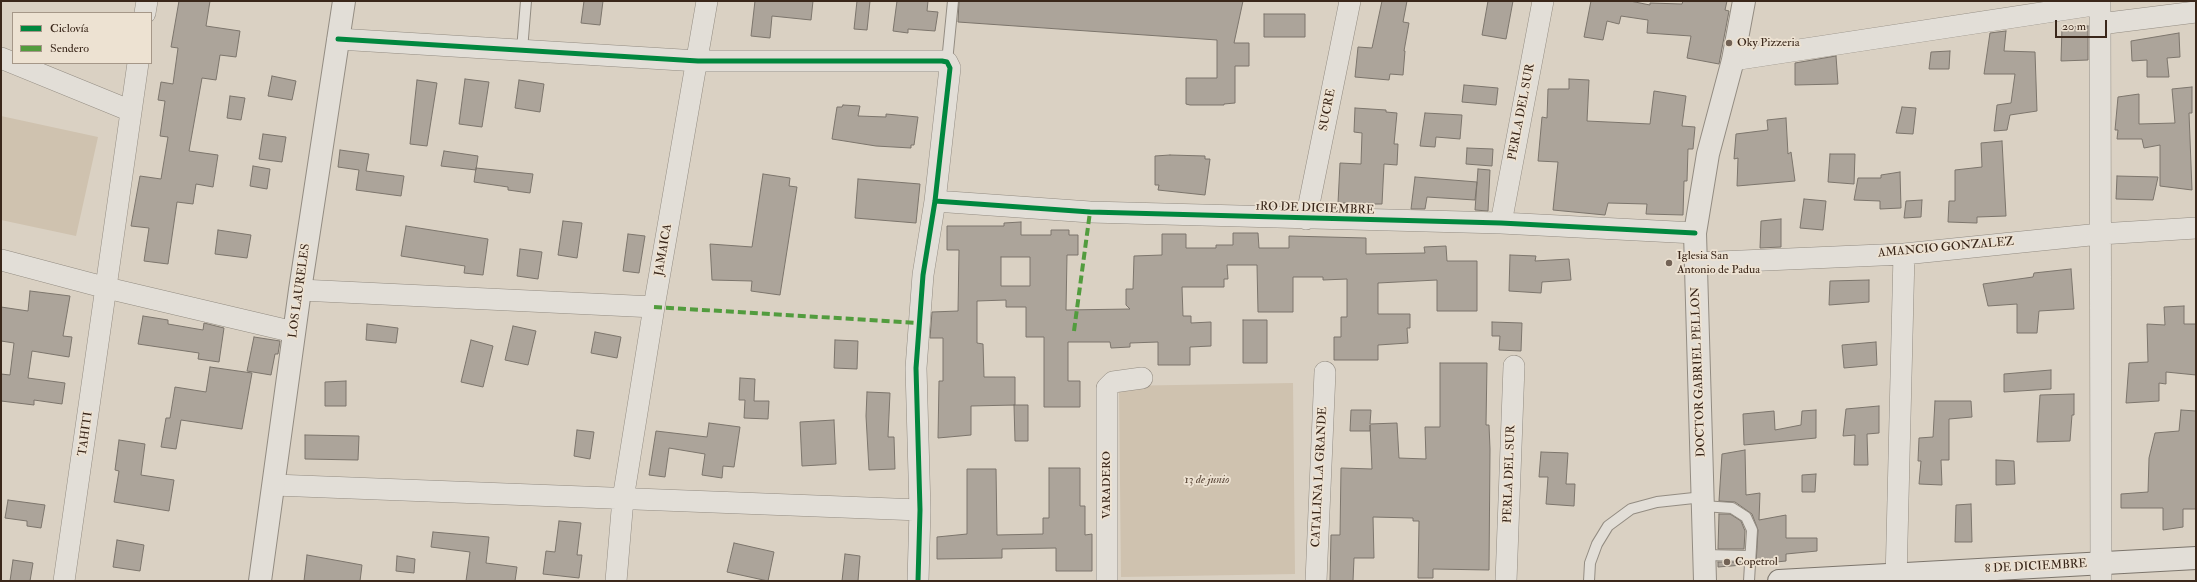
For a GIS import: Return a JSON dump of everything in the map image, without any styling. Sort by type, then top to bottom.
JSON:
[{"type":"street","points":[[145,12],[147,1]]},
{"type":"street","name":"LOS LAURELES","points":[[260,581],[300,290],[344,1]]},
{"type":"street","name":"JAMAICA","points":[[616,581],[623,498],[654,307],[698,61],[707,1]]},
{"type":"street","name":"SUCRE","points":[[1306,219],[1350,1]]},
{"type":"street","name":"PERLA DEL SUR","points":[[1501,223],[1543,1]]},
{"type":"street","name":"DOCTOR GABRIEL PELLON","points":[[1705,581],[1695,232],[1708,154],[1733,60],[1744,1]]},
{"type":"street","points":[[2100,10],[2100,572]]},
{"type":"street","points":[[1733,60],[2100,10],[2196,12]]},
{"type":"street","points":[[338,39],[698,61],[942,60],[947,62],[950,68],[935,201],[923,274],[916,368],[920,510],[918,581]]},
{"type":"street","points":[[1,58],[12,63]]},
{"type":"street","points":[[15,64],[130,112]]},
{"type":"street","name":"TAHITI","points":[[64,581],[138,64]]},
{"type":"street","name":"1RO DE DICIEMBRE","points":[[935,201],[1090,212],[1306,219],[1501,223],[1695,232]]},
{"type":"street","name":"AMANCIO GONZALEZ","points":[[1696,263],[1904,254],[2100,234],[2196,228]]},
{"type":"street","points":[[1896,578],[1904,254]]},
{"type":"street","points":[[1,260],[107,288],[294,332]]},
{"type":"street","points":[[300,290],[654,307]]},
{"type":"street","name":"PERLA DEL SUR","points":[[1506,581],[1514,366]]},
{"type":"street","name":"CATALINA LA GRANDE","points":[[1316,581],[1325,372]]},
{"type":"street","name":"VARADERO","points":[[1107,581],[1107,388],[1113,382],[1142,378]]},
{"type":"street","points":[[274,485],[920,510]]},
{"type":"street","name":"8 DE DICIEMBRE","points":[[1779,581],[2100,572],[2196,558]]},
{"type":"lane","points":[[522,50],[526,1]]},
{"type":"lane","points":[[947,62],[953,1]]},
{"type":"lane","points":[[1589,581],[1590,563],[1597,544],[1608,526],[1631,509],[1657,502],[1703,502],[1732,508],[1746,517],[1752,530],[1749,556],[1749,581]]},
{"type":"lane","points":[[1704,555],[1749,556]]},
{"type":"green space","points":[[1,116],[98,137],[76,236],[1,220]]},
{"type":"green space","name":"13 de junio","points":[[1293,383],[1295,574],[1121,577],[1119,386]]},
{"type":"building","points":[[179,1],[210,1],[206,26],[240,31],[236,57],[220,55],[216,80],[202,78],[189,151],[218,155],[213,187],[196,184],[193,204],[177,202],[168,264],[144,261],[149,228],[131,226],[140,176],[161,179],[168,137],[160,136],[165,101],[158,100],[161,82],[173,84],[178,48],[171,47]]},
{"type":"building","points":[[584,1],[603,1],[600,25],[581,23]]},
{"type":"building","points":[[755,1],[813,1],[811,20],[772,16],[770,38],[751,36]]},
{"type":"building","points":[[857,1],[870,1],[867,30],[854,29]]},
{"type":"building","points":[[897,1],[928,1],[927,11],[938,12],[935,31],[908,29],[908,33],[893,31]]},
{"type":"building","points":[[959,1],[1243,1],[1234,43],[1249,43],[1249,66],[1235,66],[1235,103],[1224,105],[1190,105],[1186,104],[1186,78],[1217,78],[1217,40],[958,22]]},
{"type":"building","points":[[1382,1],[1407,1],[1403,22],[1409,23],[1404,51],[1403,75],[1390,74],[1389,80],[1355,77],[1358,47],[1372,48]]},
{"type":"building","points":[[1488,1],[1513,1],[1506,39],[1482,35]]},
{"type":"building","points":[[1591,1],[1630,1],[1650,5],[1650,3],[1682,4],[1683,1],[1727,1],[1725,10],[1729,11],[1719,64],[1687,58],[1691,36],[1647,33],[1648,20],[1621,16],[1619,24],[1607,21],[1603,40],[1584,37]]},
{"type":"building","points":[[1264,14],[1305,14],[1305,37],[1264,37]]},
{"type":"building","points":[[2088,26],[2088,60],[2061,61],[2062,27]]},
{"type":"building","points":[[2006,31],[2004,51],[2035,52],[2037,111],[2010,115],[2007,130],[1994,131],[1997,105],[2011,103],[2015,74],[1984,74],[1990,33]]},
{"type":"building","points":[[2179,33],[2180,57],[2167,58],[2169,77],[2147,77],[2147,60],[2132,61],[2131,41]]},
{"type":"building","points":[[1950,51],[1949,69],[1929,69],[1931,52]]},
{"type":"building","points":[[1836,56],[1838,84],[1795,85],[1795,63]]},
{"type":"building","points":[[272,76],[296,81],[292,100],[268,96]]},
{"type":"building","points":[[465,79],[489,82],[482,127],[459,124]]},
{"type":"building","points":[[1569,79],[1589,80],[1587,121],[1650,124],[1654,91],[1686,96],[1682,126],[1695,127],[1693,149],[1688,149],[1687,181],[1684,181],[1683,215],[1646,214],[1647,204],[1608,203],[1605,215],[1553,210],[1558,162],[1538,161],[1542,117],[1547,118],[1548,89],[1569,89]]},
{"type":"building","points":[[417,80],[437,83],[427,146],[410,144]]},
{"type":"building","points":[[519,80],[544,84],[540,112],[515,108]]},
{"type":"building","points":[[1464,85],[1498,88],[1496,105],[1462,102]]},
{"type":"building","points":[[2192,87],[2192,113],[2189,113],[2192,190],[2160,186],[2160,145],[2144,148],[2142,139],[2117,139],[2118,130],[2115,130],[2118,97],[2139,94],[2139,124],[2175,123],[2172,89]]},
{"type":"building","points":[[230,96],[245,98],[241,120],[227,118]]},
{"type":"building","points":[[843,105],[860,106],[858,116],[886,117],[886,114],[918,117],[914,145],[911,145],[911,148],[876,146],[832,139],[837,107],[842,107]]},
{"type":"building","points":[[1902,107],[1916,108],[1913,134],[1896,133]]},
{"type":"building","points":[[1355,108],[1386,110],[1386,112],[1397,113],[1394,144],[1398,144],[1397,165],[1384,164],[1382,204],[1370,204],[1370,207],[1351,207],[1352,203],[1338,203],[1340,163],[1361,164],[1362,133],[1354,132]]},
{"type":"building","points":[[1425,113],[1462,115],[1460,139],[1436,137],[1435,147],[1420,146]]},
{"type":"building","points":[[1786,118],[1788,154],[1791,152],[1795,181],[1737,186],[1738,158],[1734,159],[1736,134],[1768,130],[1767,120]]},
{"type":"building","points":[[263,134],[286,137],[282,162],[259,159]]},
{"type":"building","points":[[2002,141],[2006,216],[1977,217],[1977,223],[1948,222],[1949,201],[1955,201],[1955,170],[1982,167],[1981,143]]},
{"type":"building","points":[[1467,148],[1493,149],[1492,166],[1466,164]]},
{"type":"building","points":[[340,150],[369,154],[366,171],[404,176],[401,196],[356,190],[359,170],[338,167]]},
{"type":"building","points":[[444,151],[478,156],[476,170],[441,166]]},
{"type":"building","points":[[1830,154],[1855,154],[1854,184],[1828,182]]},
{"type":"building","points":[[1155,156],[1205,156],[1205,159],[1210,159],[1205,195],[1158,190],[1159,185],[1155,185]]},
{"type":"building","points":[[253,166],[270,169],[267,189],[250,186]]},
{"type":"building","points":[[476,168],[533,174],[530,193],[508,190],[508,187],[474,182]]},
{"type":"building","points":[[1478,169],[1490,170],[1488,211],[1475,210]]},
{"type":"building","points":[[1900,172],[1901,208],[1880,209],[1880,201],[1854,200],[1858,178],[1881,178],[1881,175]]},
{"type":"building","points":[[763,174],[790,178],[789,186],[797,187],[780,295],[751,291],[752,281],[712,280],[710,244],[752,247]]},
{"type":"building","points":[[2117,176],[2158,177],[2153,200],[2116,199]]},
{"type":"building","points":[[1415,177],[1477,182],[1475,200],[1427,197],[1425,209],[1411,209]]},
{"type":"building","points":[[858,179],[920,184],[916,223],[855,218]]},
{"type":"building","points":[[1804,199],[1826,201],[1823,230],[1800,228]]},
{"type":"building","points":[[1922,200],[1921,217],[1904,218],[1906,201]]},
{"type":"building","points":[[1781,219],[1781,247],[1760,248],[1761,221]]},
{"type":"building","points":[[563,221],[582,223],[577,258],[558,255]]},
{"type":"building","points":[[1021,222],[1021,235],[1051,235],[1051,230],[1069,230],[1069,235],[1078,235],[1078,255],[1067,255],[1066,310],[1130,309],[1126,305],[1126,289],[1133,289],[1134,256],[1162,255],[1162,234],[1186,234],[1186,248],[1216,248],[1216,245],[1233,245],[1233,233],[1258,233],[1259,248],[1289,248],[1289,236],[1366,238],[1366,254],[1425,253],[1424,247],[1446,246],[1447,261],[1477,261],[1477,311],[1437,311],[1437,280],[1378,283],[1378,314],[1410,314],[1410,328],[1407,328],[1408,343],[1378,345],[1378,360],[1334,360],[1334,337],[1341,337],[1341,317],[1347,317],[1347,279],[1323,280],[1323,277],[1293,277],[1293,312],[1258,312],[1257,265],[1227,265],[1228,279],[1224,279],[1224,287],[1182,287],[1183,316],[1191,316],[1191,323],[1211,322],[1211,346],[1190,347],[1190,365],[1158,365],[1158,342],[1130,343],[1130,347],[1111,348],[1110,342],[1068,342],[1068,381],[1080,381],[1080,407],[1044,407],[1044,337],[1026,337],[1026,307],[1006,307],[1006,300],[977,301],[977,343],[983,344],[984,377],[1015,377],[1015,405],[971,406],[971,435],[938,438],[939,381],[943,381],[943,338],[930,338],[932,312],[958,311],[959,250],[947,250],[947,226],[1004,226],[1004,223]],"holes":[[[1001,257],[1030,257],[1030,286],[1001,286]]]},
{"type":"building","points":[[406,226],[488,239],[483,275],[464,273],[465,266],[401,256]]},
{"type":"building","points":[[218,230],[251,235],[247,258],[215,254]]},
{"type":"building","points":[[628,234],[645,236],[639,273],[623,271]]},
{"type":"building","points":[[520,249],[542,252],[538,279],[517,276]]},
{"type":"building","points":[[1510,255],[1536,256],[1535,261],[1569,259],[1571,280],[1542,282],[1541,293],[1509,291]]},
{"type":"building","points":[[2071,269],[2074,309],[2039,311],[2037,333],[2017,333],[2017,304],[1988,306],[1983,284],[2033,277],[2034,273]]},
{"type":"building","points":[[1869,280],[1869,302],[1829,305],[1830,281]]},
{"type":"building","points":[[30,291],[70,296],[63,336],[72,337],[69,357],[32,351],[28,378],[65,383],[62,404],[34,400],[34,405],[1,401],[1,374],[10,375],[14,343],[1,341],[1,307],[28,311]]},
{"type":"building","points":[[2184,306],[2184,324],[2196,324],[2196,375],[2166,372],[2166,384],[2159,383],[2159,401],[2126,403],[2129,363],[2148,362],[2147,324],[2165,325],[2164,307]]},
{"type":"building","points":[[143,316],[168,320],[168,324],[203,330],[204,323],[224,328],[219,362],[198,359],[199,353],[138,344]]},
{"type":"building","points":[[1243,320],[1267,320],[1267,363],[1243,363]]},
{"type":"building","points":[[1492,322],[1522,323],[1521,351],[1499,350],[1500,336],[1492,336]]},
{"type":"building","points":[[367,324],[398,328],[396,343],[366,340]]},
{"type":"building","points":[[513,326],[536,331],[528,365],[505,360]]},
{"type":"building","points":[[595,332],[621,337],[617,358],[591,353]]},
{"type":"building","points":[[254,337],[280,341],[278,354],[275,354],[271,375],[247,371]]},
{"type":"building","points":[[471,340],[493,346],[483,387],[461,382]]},
{"type":"building","points":[[835,340],[858,341],[857,369],[834,368]]},
{"type":"building","points":[[1876,342],[1877,365],[1844,368],[1842,345]]},
{"type":"building","points":[[1440,363],[1487,363],[1486,425],[1489,425],[1490,449],[1489,570],[1433,569],[1433,578],[1418,578],[1419,521],[1413,521],[1413,518],[1373,517],[1374,558],[1354,558],[1353,581],[1330,581],[1331,535],[1340,535],[1341,468],[1372,469],[1370,425],[1370,431],[1350,431],[1351,410],[1371,410],[1370,424],[1397,423],[1399,458],[1426,459],[1425,427],[1440,427]]},
{"type":"building","points":[[210,367],[252,373],[242,429],[181,420],[176,449],[161,447],[166,418],[170,418],[175,387],[206,392]]},
{"type":"building","points":[[2051,370],[2051,389],[2004,392],[2004,374]]},
{"type":"building","points":[[740,378],[755,379],[754,401],[769,401],[768,419],[744,418],[745,400],[739,400]]},
{"type":"building","points":[[346,381],[346,406],[325,406],[325,382]]},
{"type":"building","points":[[867,392],[890,393],[888,437],[894,437],[895,469],[869,470],[866,416]]},
{"type":"building","points":[[2074,394],[2074,415],[2072,415],[2070,441],[2037,442],[2040,395]]},
{"type":"building","points":[[1935,401],[1971,401],[1972,417],[1949,419],[1949,460],[1941,460],[1942,485],[1919,484],[1921,461],[1918,461],[1919,438],[1933,437]]},
{"type":"building","points":[[1014,405],[1028,405],[1028,441],[1015,441]]},
{"type":"building","points":[[1879,406],[1879,433],[1867,434],[1868,465],[1854,465],[1855,435],[1843,436],[1846,409]]},
{"type":"building","points":[[1816,410],[1816,438],[1744,445],[1743,414],[1774,411],[1775,430],[1801,425],[1802,411]]},
{"type":"building","points":[[2181,410],[2196,411],[2196,509],[2183,509],[2183,527],[2163,530],[2163,508],[2121,508],[2121,494],[2148,492],[2149,458],[2155,433],[2179,431]]},
{"type":"building","points":[[834,420],[836,464],[802,466],[800,422]]},
{"type":"building","points":[[709,423],[740,427],[734,467],[723,466],[722,478],[702,475],[705,454],[669,448],[665,477],[649,475],[656,431],[707,437]]},
{"type":"building","points":[[577,430],[594,432],[590,459],[574,456]]},
{"type":"building","points":[[305,435],[359,436],[358,460],[305,459]]},
{"type":"building","points":[[119,440],[145,444],[141,475],[174,480],[169,511],[114,502],[119,471],[115,470]]},
{"type":"building","points":[[1745,450],[1746,495],[1760,493],[1759,520],[1786,515],[1786,538],[1817,538],[1817,551],[1786,554],[1786,561],[1756,564],[1758,530],[1752,514],[1735,502],[1719,501],[1722,454]]},
{"type":"building","points":[[1541,452],[1568,453],[1566,484],[1575,484],[1574,506],[1546,504],[1548,477],[1539,477]]},
{"type":"building","points":[[1996,460],[2014,461],[2015,484],[1996,485]]},
{"type":"building","points":[[1049,468],[1080,468],[1080,506],[1085,506],[1085,535],[1092,534],[1092,571],[1056,571],[1056,548],[1002,549],[1002,558],[937,559],[937,537],[967,534],[967,469],[996,469],[997,535],[1043,534],[1043,518],[1049,518]]},
{"type":"building","points":[[1816,474],[1815,492],[1802,492],[1802,475]]},
{"type":"building","points":[[8,500],[45,505],[41,528],[27,526],[27,521],[5,518]]},
{"type":"building","points":[[1971,504],[1972,542],[1955,542],[1956,505]]},
{"type":"building","points":[[1719,514],[1730,514],[1741,521],[1745,531],[1744,549],[1718,549]]},
{"type":"building","points":[[559,521],[581,523],[577,555],[582,555],[579,578],[543,574],[546,551],[555,552]]},
{"type":"building","points":[[433,532],[489,537],[486,563],[517,567],[515,581],[466,581],[470,552],[431,547]]},
{"type":"building","points":[[117,540],[144,545],[140,571],[113,567]]},
{"type":"building","points":[[734,543],[774,552],[768,581],[727,572]]},
{"type":"building","points":[[845,554],[860,556],[858,581],[842,581]]},
{"type":"building","points":[[307,555],[362,565],[360,581],[304,581]]},
{"type":"building","points":[[397,556],[415,559],[414,573],[396,571]]},
{"type":"building","points":[[13,560],[33,563],[30,581],[10,581]]},
{"type":"building","points":[[1718,562],[1744,562],[1743,565],[1718,567]]},
{"type":"marked path","points":[[1074,331],[1090,212]]},
{"type":"marked path","points":[[654,307],[919,323]]},
{"type":"cycle path","points":[[338,39],[698,61],[947,62],[950,68],[935,201],[923,275],[916,368],[920,510],[918,581]]},
{"type":"cycle path","points":[[935,201],[1090,212],[1501,223],[1695,233]]},
{"type":"place","name":"Oky Pizzeria","points":[[1729,43]]},
{"type":"place","name":"Iglesia San Antonio de Padua","points":[[1669,263]]},
{"type":"place","name":"Copetrol","points":[[1727,562]]}]
